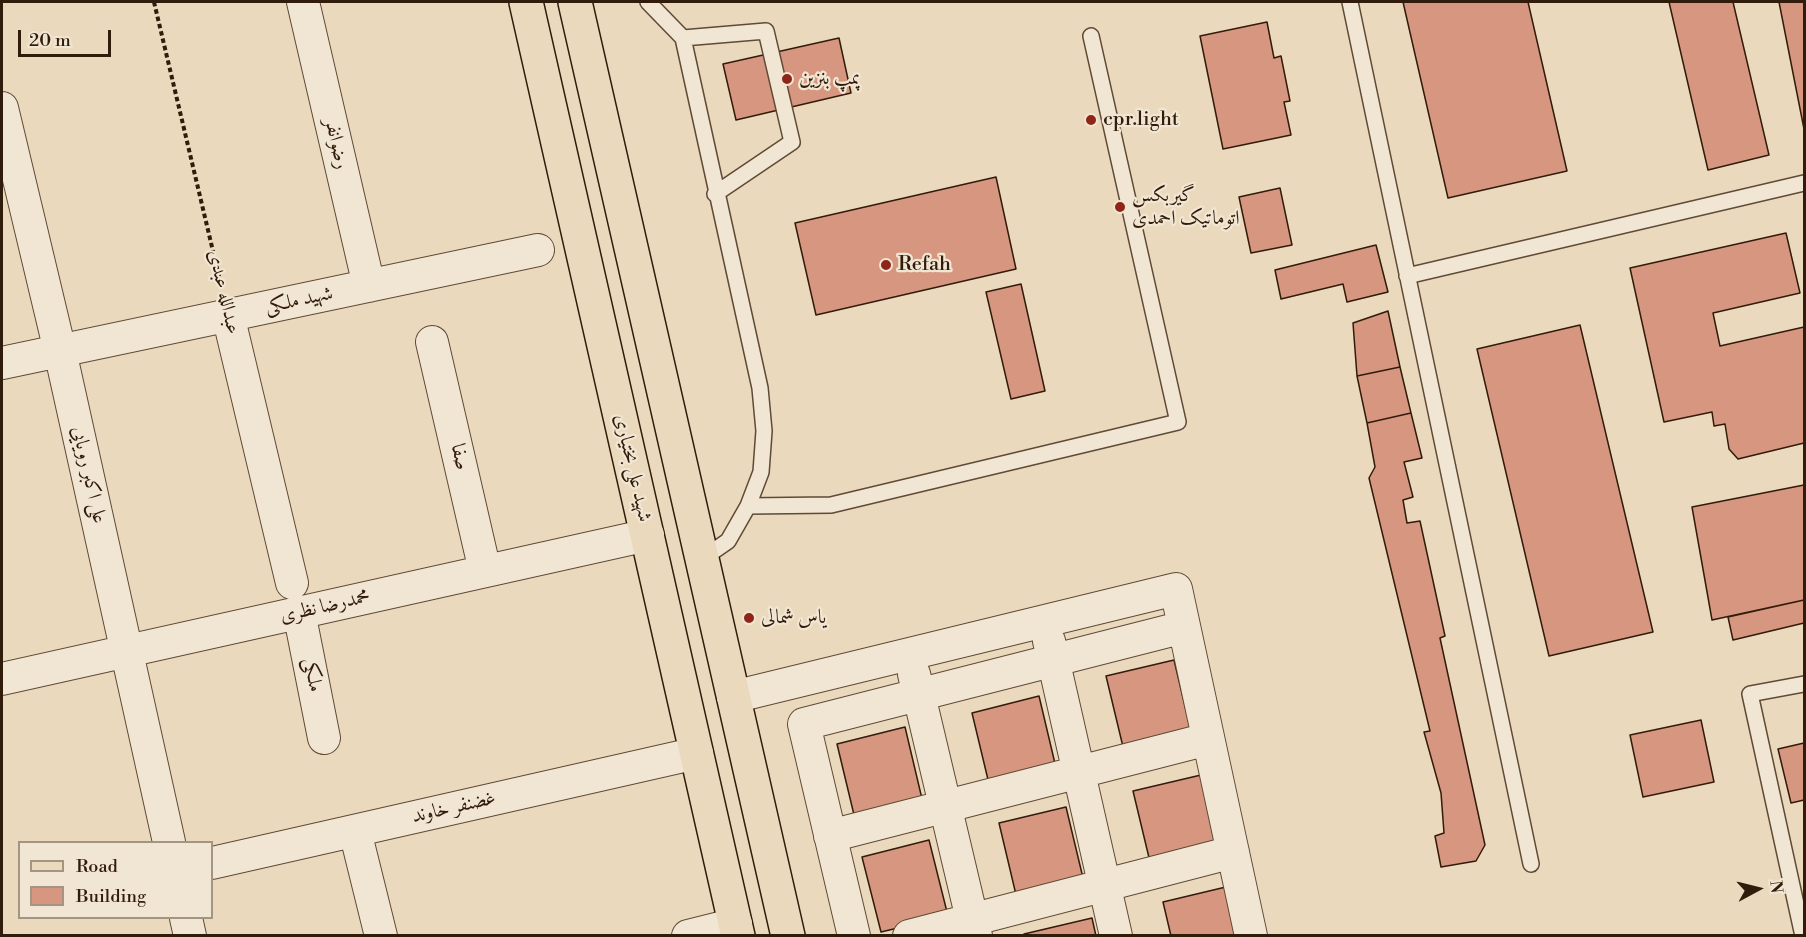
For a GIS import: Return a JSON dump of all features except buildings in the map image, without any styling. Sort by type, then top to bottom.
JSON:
[{"type":"main road","name":"شهید علی بختیاری","points":[[526,2],[737,930]]},
{"type":"main road","points":[[577,2],[788,936]]},
{"type":"street","name":"رضوانفر","points":[[303,2],[369,286]]},
{"type":"street","name":"علی اکبر رویایی","points":[[2,108],[60,351],[169,841]]},
{"type":"street","name":"شهید ملکی","points":[[2,363],[538,250]]},
{"type":"street","name":"عبدالله عبدی","points":[[228,315],[296,598]]},
{"type":"street","name":"صفا","points":[[432,342],[485,571]]},
{"type":"street","name":"محمدرضا نظری","points":[[2,679],[127,651],[296,598],[485,571],[648,534]]},
{"type":"street","points":[[733,697],[1176,589],[1251,936]]},
{"type":"street","name":"ملکی","points":[[296,598],[324,738]]},
{"type":"street","points":[[1045,622],[1077,772],[1116,936]]},
{"type":"street","points":[[854,936],[804,724],[1184,627]]},
{"type":"street","points":[[910,653],[974,928]]},
{"type":"street","points":[[830,836],[1208,739]]},
{"type":"street","name":"غضنفر خاوند","points":[[213,862],[697,753]]},
{"type":"street","points":[[355,831],[381,936]]},
{"type":"street","points":[[909,936],[974,928],[1104,885],[1233,852]]},
{"type":"street","points":[[186,919],[190,936]]},
{"type":"street","points":[[688,936],[737,930]]},
{"type":"lane","points":[[648,2],[683,38],[715,194],[760,388],[764,431],[761,472],[748,506],[728,541],[702,559]]},
{"type":"lane","points":[[1350,2],[1531,864]]},
{"type":"lane","points":[[683,38],[766,31],[792,142],[715,194]]},
{"type":"lane","points":[[748,506],[831,505],[1178,422],[1091,36]]},
{"type":"lane","points":[[1407,276],[1804,183]]},
{"type":"lane","points":[[1803,936],[1750,694],[1804,684]]},
{"type":"path","name":"عبدالله عبدی","points":[[154,2],[228,315]]},
{"type":"place","name":"پمپ بنزین","points":[[787,79]]},
{"type":"place","name":"cpr.light","points":[[1091,120]]},
{"type":"place","name":"گیربکس اتوماتیک احمدی","points":[[1120,207]]},
{"type":"place","name":"Refah","points":[[886,265]]},
{"type":"place","name":"یاس شمالی","points":[[749,618]]}]
